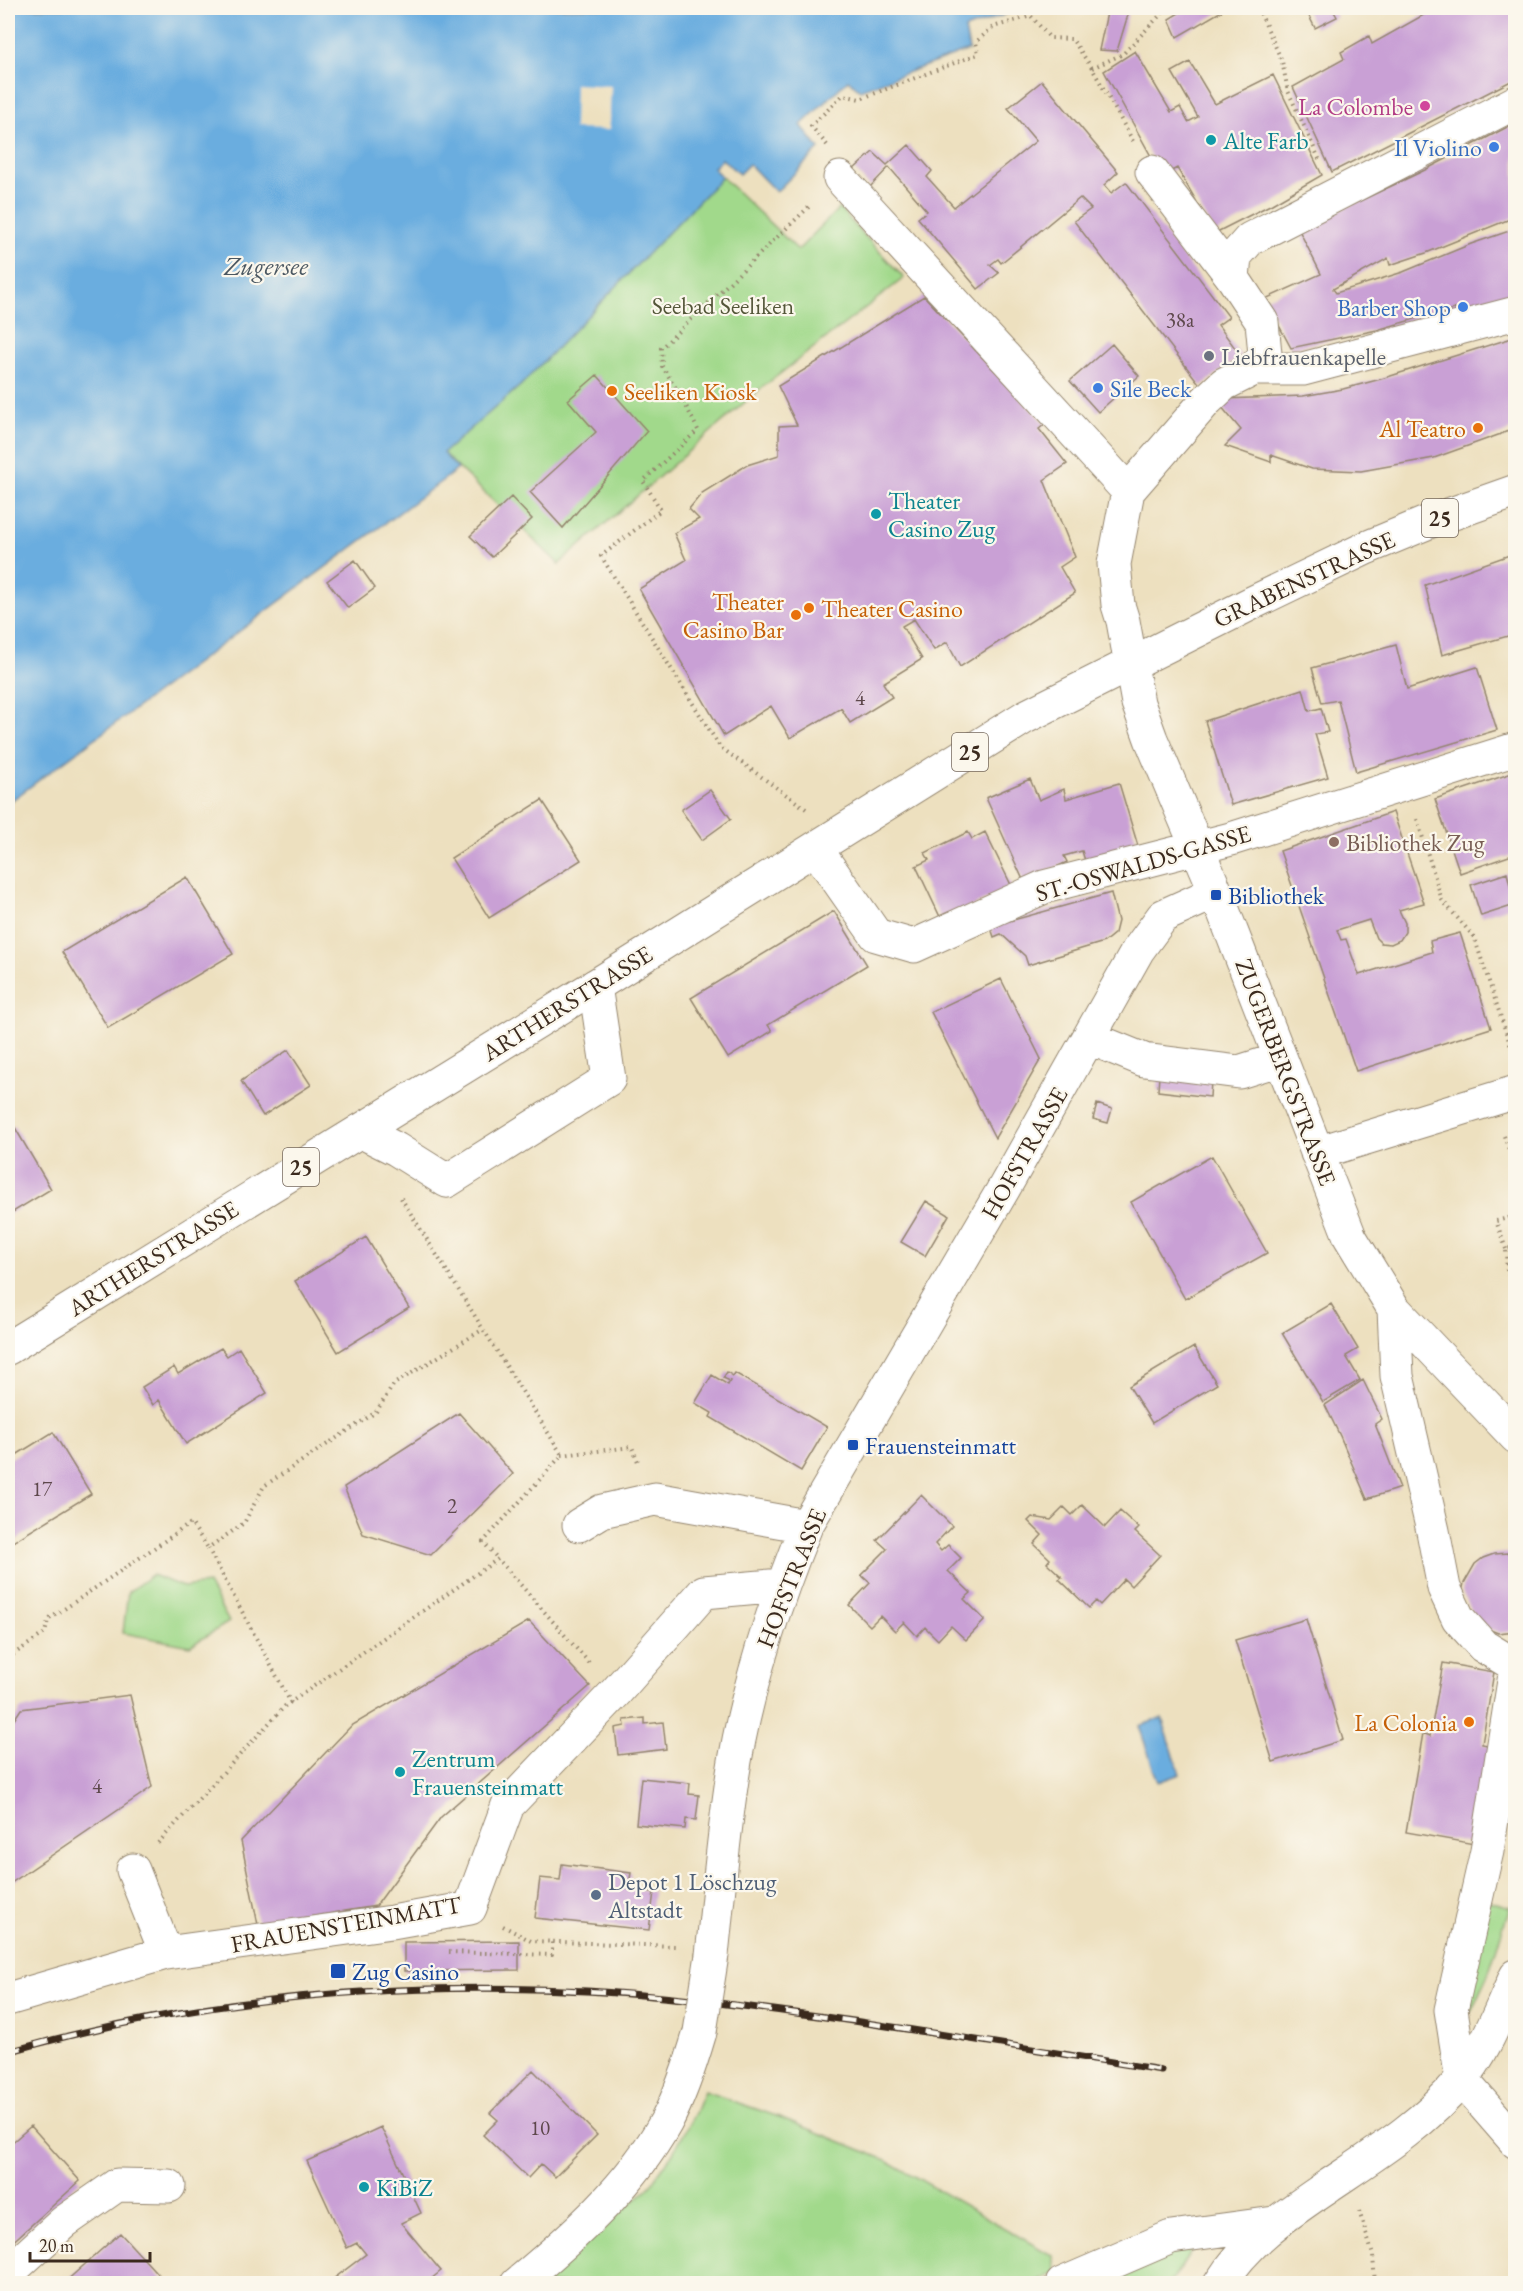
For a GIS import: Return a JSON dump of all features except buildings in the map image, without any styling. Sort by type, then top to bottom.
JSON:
[{"type":"street","points":[[1233,278],[1235,256],[1250,239],[1335,193],[1515,102]]},
{"type":"street","points":[[1152,172],[1233,278],[1262,322],[1264,354],[1254,369]]},
{"type":"street","points":[[840,178],[1128,491],[1206,400],[1224,384],[1254,369],[1304,369],[1515,313]]},
{"type":"street","name":"ZUGERBERGSTRASSE","points":[[1128,491],[1114,564],[1118,606],[1123,621],[1138,704],[1216,892],[1350,1237],[1394,1309],[1515,1437]]},
{"type":"street","name":"GRABENSTRASSE","points":[[1130,663],[1366,548],[1431,521],[1515,491]]},
{"type":"street","name":"ARTHERSTRASSE","points":[[8,1348],[816,849],[1025,717],[1130,663]]},
{"type":"street","name":"ST.-OSWALDS-GASSE","points":[[816,849],[876,935],[914,946],[1044,887],[1198,848],[1515,749]]},
{"type":"street","name":"HOFSTRASSE","points":[[516,2283],[566,2243],[592,2218],[635,2168],[665,2124],[676,2101],[699,2032],[712,1955],[735,1760],[757,1663],[782,1586],[806,1526],[1090,1038],[1138,950],[1163,916],[1216,892]]},
{"type":"street","points":[[360,1131],[396,1149],[447,1180],[609,1079],[595,986]]},
{"type":"street","points":[[1090,1038],[1144,1060],[1239,1072],[1280,1059]]},
{"type":"street","points":[[1317,1153],[1515,1092]]},
{"type":"street","points":[[1394,1309],[1396,1376],[1433,1531],[1444,1588],[1458,1618],[1483,1646],[1515,1667],[1487,1851],[1451,2010],[1462,2080],[1515,2142]]},
{"type":"street","points":[[579,1525],[602,1511],[655,1499],[806,1526]]},
{"type":"street","name":"FRAUENSTEINMATT","points":[[8,1999],[166,1953],[392,1922],[470,1908],[508,1805],[616,1692],[704,1592],[782,1586]]},
{"type":"street","points":[[133,1870],[166,1953]]},
{"type":"street","points":[[1221,2283],[1250,2245],[1274,2223],[1412,2127],[1462,2080],[1478,2055],[1515,1976]]},
{"type":"street","points":[[8,2273],[64,2222],[117,2185],[169,2186]]},
{"type":"street","points":[[1062,2283],[1171,2237],[1274,2223]]},
{"type":"path","points":[[1117,113],[1092,68],[1123,54],[1167,8]]},
{"type":"path","points":[[1258,8],[1282,61],[1288,91],[1335,193]]},
{"type":"path","points":[[662,366],[681,396],[698,430],[643,481],[661,510],[601,556],[720,747],[810,812],[816,849]]},
{"type":"path","points":[[1406,783],[1442,900],[1474,937],[1515,1059]]},
{"type":"path","points":[[1508,1146],[1515,1169]]},
{"type":"path","points":[[1515,1215],[1496,1221],[1506,1249],[1507,1273],[1515,1284]]},
{"type":"path","points":[[424,1236],[562,1455]]},
{"type":"path","points":[[1506,1249],[1515,1247]]},
{"type":"path","points":[[208,1548],[244,1523],[264,1486],[376,1412],[394,1384],[482,1330]]},
{"type":"path","points":[[616,1692],[483,1542],[562,1455],[632,1447],[655,1499]]},
{"type":"path","points":[[8,1658],[45,1633],[48,1620],[190,1523],[208,1548],[291,1703]]},
{"type":"path","points":[[133,1870],[285,1706],[498,1559]]},
{"type":"path","points":[[531,1941],[663,1945]]},
{"type":"path","points":[[442,1952],[552,1955],[552,1941]]},
{"type":"path","points":[[1358,2208],[1373,2255],[1375,2283]]},
{"type":"green space","name":"Seebad Seeliken","points":[[722,177],[798,250],[839,208],[904,278],[759,390],[559,564],[443,453],[521,385]]},
{"type":"green space","points":[[152,1575],[183,1587],[208,1584],[229,1622],[190,1646],[123,1633],[128,1592]]},
{"type":"green space","points":[[1483,1899],[1510,1907],[1487,1977],[1471,2011],[1457,2005]]},
{"type":"green space","points":[[704,2091],[782,2118],[886,2160],[1053,2256],[1056,2272],[1035,2284],[545,2284],[546,2280],[648,2188],[671,2156],[695,2113]]},
{"type":"green space","points":[[1197,2242],[1171,2283],[1079,2284]]},
{"type":"water","name":"Zugersee","points":[[8,8],[1023,8],[965,29],[969,50],[860,90],[848,80],[801,125],[819,149],[776,192],[749,164],[739,174],[722,159],[713,168],[722,177],[521,385],[443,453],[458,469],[8,803]]},
{"type":"water","points":[[1162,1718],[1180,1774],[1158,1782],[1139,1726]]},
{"type":"pier","points":[[575,84],[611,86],[609,130],[574,129]]},
{"type":"railway","points":[[8,2052],[79,2033],[222,2006],[368,1992],[514,1989],[668,1997],[749,2007],[893,2027],[1161,2070]]},
{"type":"place","name":"La Colombe","points":[[1425,106]]},
{"type":"place","name":"Alte Farb","points":[[1211,140]]},
{"type":"place","name":"Il Violino","points":[[1494,147]]},
{"type":"place","name":"Barber Shop","points":[[1463,307]]},
{"type":"place","name":"Liebfrauenkapelle","points":[[1209,356]]},
{"type":"place","name":"Sile Beck","points":[[1098,388]]},
{"type":"place","name":"Seeliken Kiosk","points":[[612,391]]},
{"type":"place","name":"Al Teatro","points":[[1478,428]]},
{"type":"place","name":"Theater Casino Zug","points":[[876,514]]},
{"type":"place","name":"Theater Casino","points":[[809,608]]},
{"type":"place","name":"Theater Casino Bar","points":[[796,615]]},
{"type":"place","name":"Bibliothek Zug","points":[[1334,842]]},
{"type":"place","name":"Bibliothek","points":[[1216,895]]},
{"type":"place","name":"Frauensteinmatt","points":[[853,1445]]},
{"type":"place","name":"La Colonia","points":[[1469,1722]]},
{"type":"place","name":"Zentrum Frauensteinmatt","points":[[400,1772]]},
{"type":"place","name":"Depot 1 Löschzug Altstadt","points":[[596,1895]]},
{"type":"place","name":"Zug Casino","points":[[338,1971]]},
{"type":"place","name":"KiBiZ","points":[[364,2187]]}]
